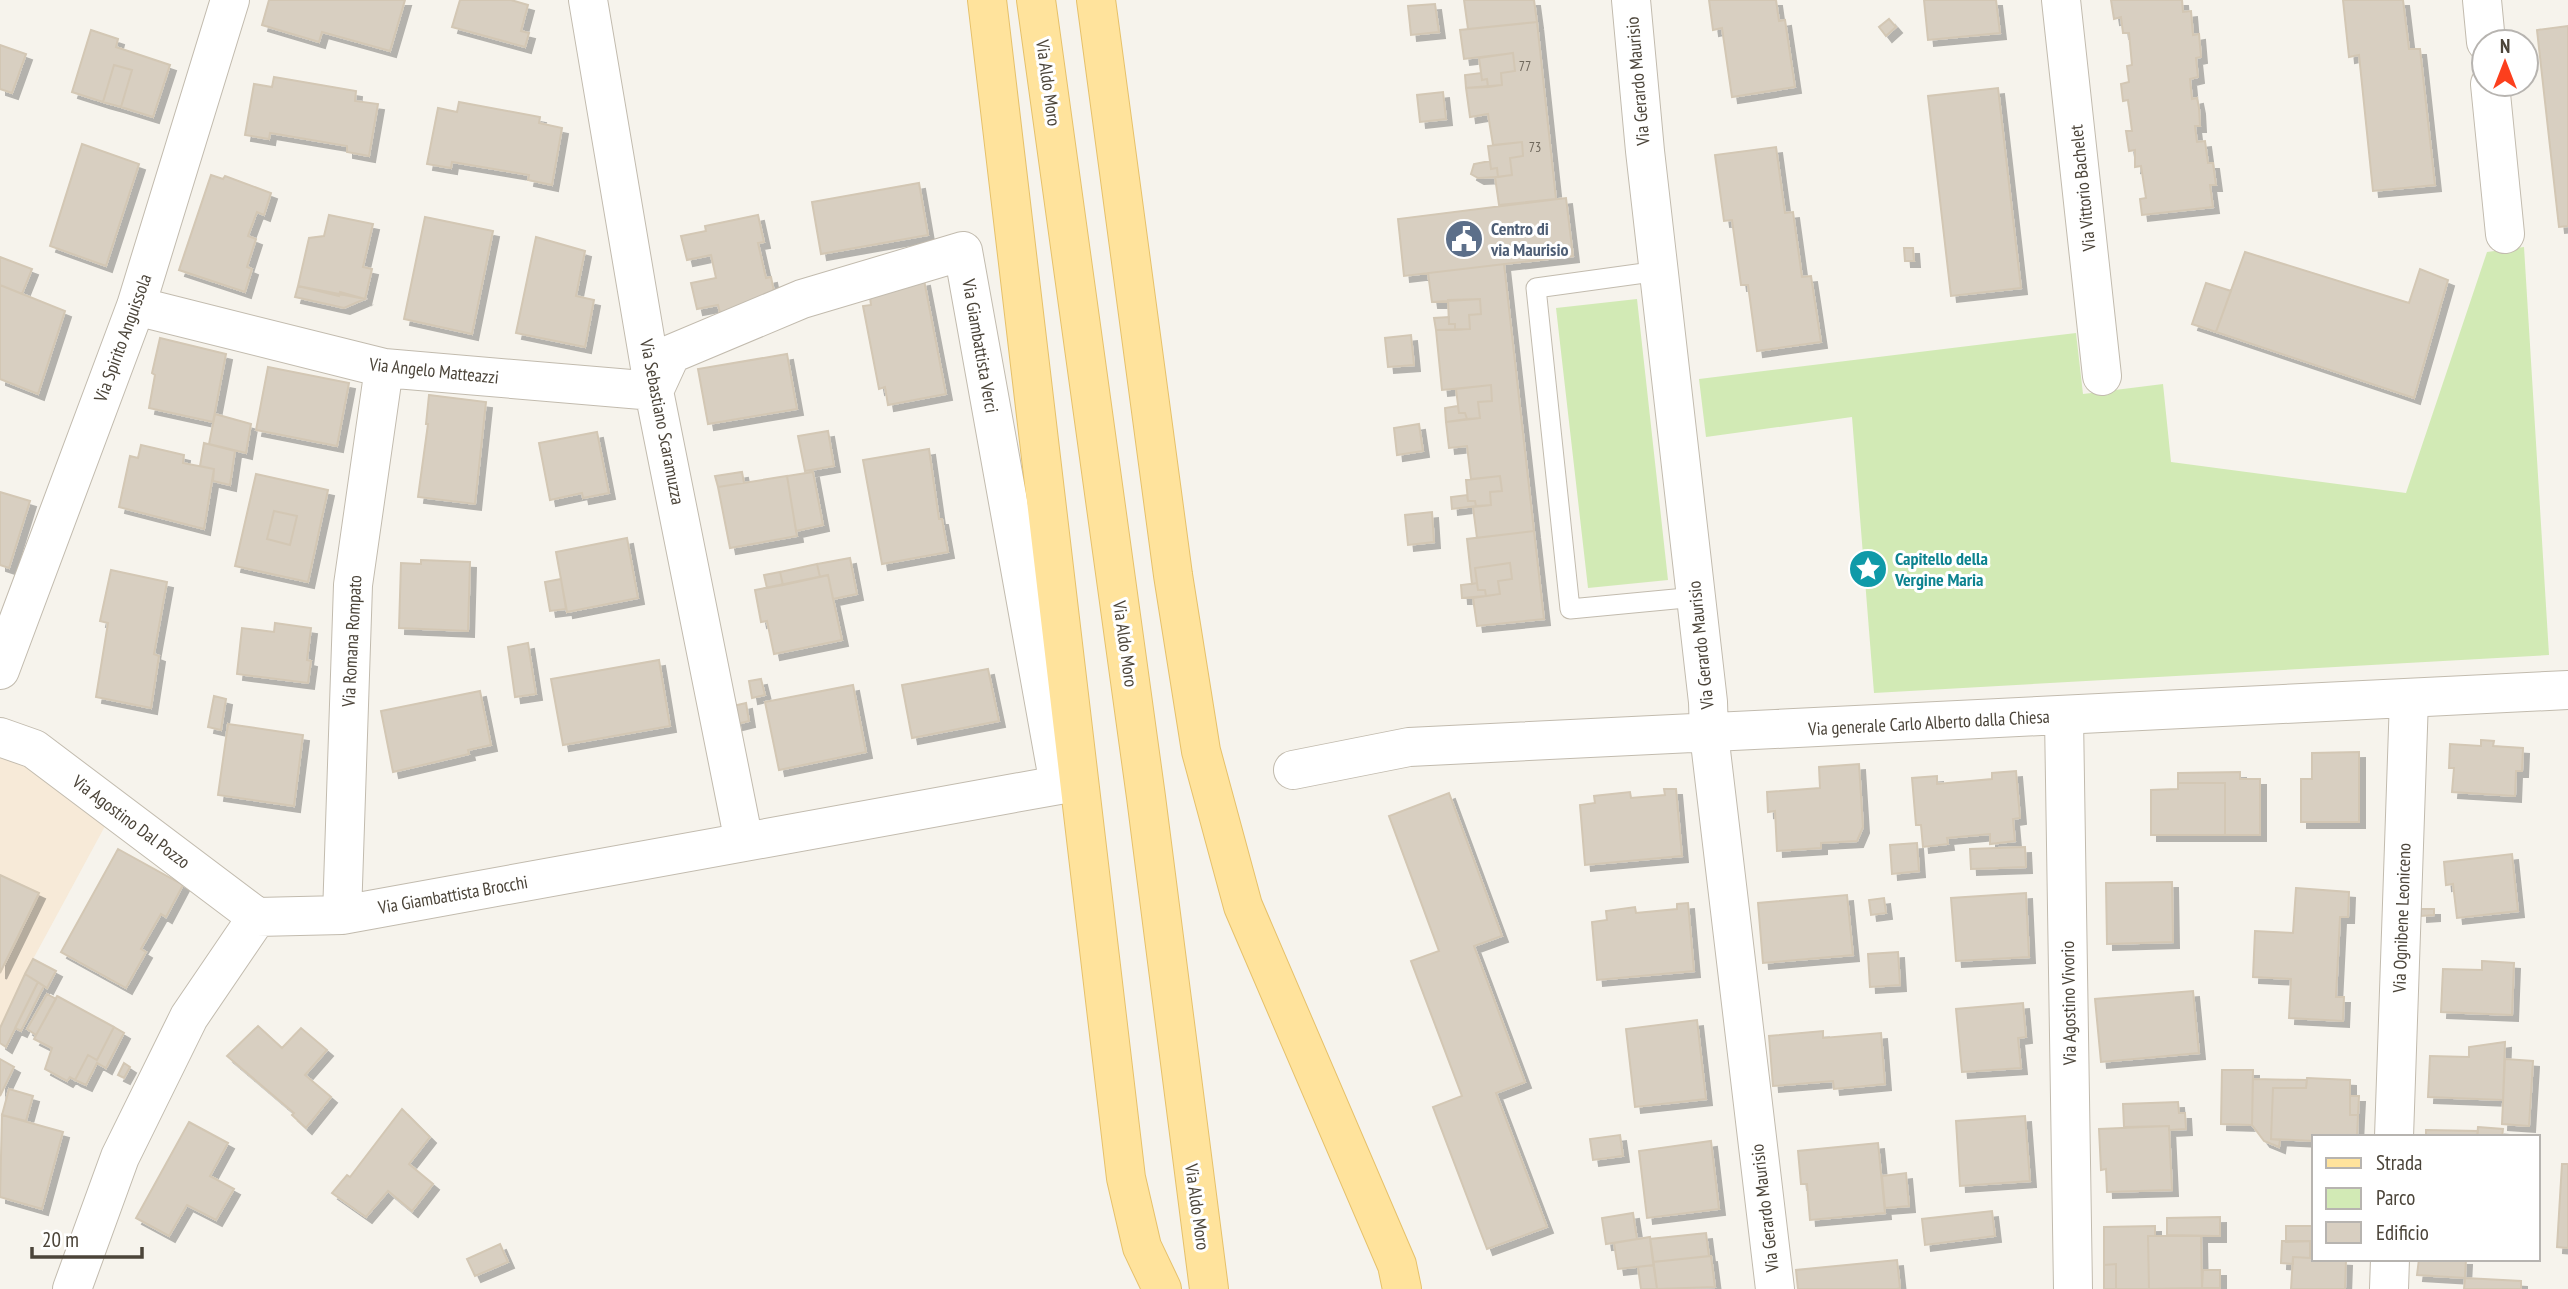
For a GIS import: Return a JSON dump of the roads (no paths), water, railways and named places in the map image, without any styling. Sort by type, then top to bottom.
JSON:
[{"type":"main road","points":[[987,0],[1126,1178],[1142,1247],[1162,1289]]},
{"type":"main road","name":"Via Aldo Moro","points":[[1036,0],[1146,797],[1209,1289]]},
{"type":"main road","points":[[1096,0],[1172,575],[1201,751],[1213,803],[1243,906],[1397,1265],[1402,1289]]},
{"type":"street","name":"Via Spirito Anguissola","points":[[0,670],[136,306],[230,0]]},
{"type":"street","name":"Via Sebastiano Scaramuzza","points":[[588,0],[654,391],[744,842]]},
{"type":"street","name":"Via Gerardo Maurisio","points":[[1631,0],[1709,733],[1775,1289]]},
{"type":"street","name":"Via Vittorio Bachelet","points":[[2061,0],[2102,376]]},
{"type":"street","points":[[2482,0],[2485,28]]},
{"type":"street","points":[[2491,98],[2505,234]]},
{"type":"street","name":"Via Giambattista Verci","points":[[654,391],[671,354],[802,299],[963,251],[1059,785]]},
{"type":"street","name":"Via Angelo Matteazzi","points":[[136,306],[384,368],[654,391]]},
{"type":"street","name":"Via Romana Rompato","points":[[342,915],[353,585],[384,368]]},
{"type":"street","name":"Via generale Carlo Alberto dalla Chiesa","points":[[1293,770],[1409,747],[2568,691]]},
{"type":"street","name":"Via Ognibene Leoniceno","points":[[2394,1135],[2409,699]]},
{"type":"street","name":"Via Agostino Vivorio","points":[[2064,717],[2073,1289]]},
{"type":"street","name":"Via Agostino Dal Pozzo","points":[[0,737],[34,749],[257,917]]},
{"type":"street","name":"Via Giambattista Brocchi","points":[[257,917],[342,915],[1059,785]]},
{"type":"street","points":[[72,1289],[120,1157],[189,1017],[257,917]]},
{"type":"street","points":[[2389,1289],[2390,1261]]},
{"type":"lane","points":[[1658,271],[1536,288],[1570,609],[1696,597]]},
{"type":"place","name":"Centro di via Maurisio","points":[[1464,239]]},
{"type":"place","name":"Capitello della Vergine Maria","points":[[1868,569]]}]
